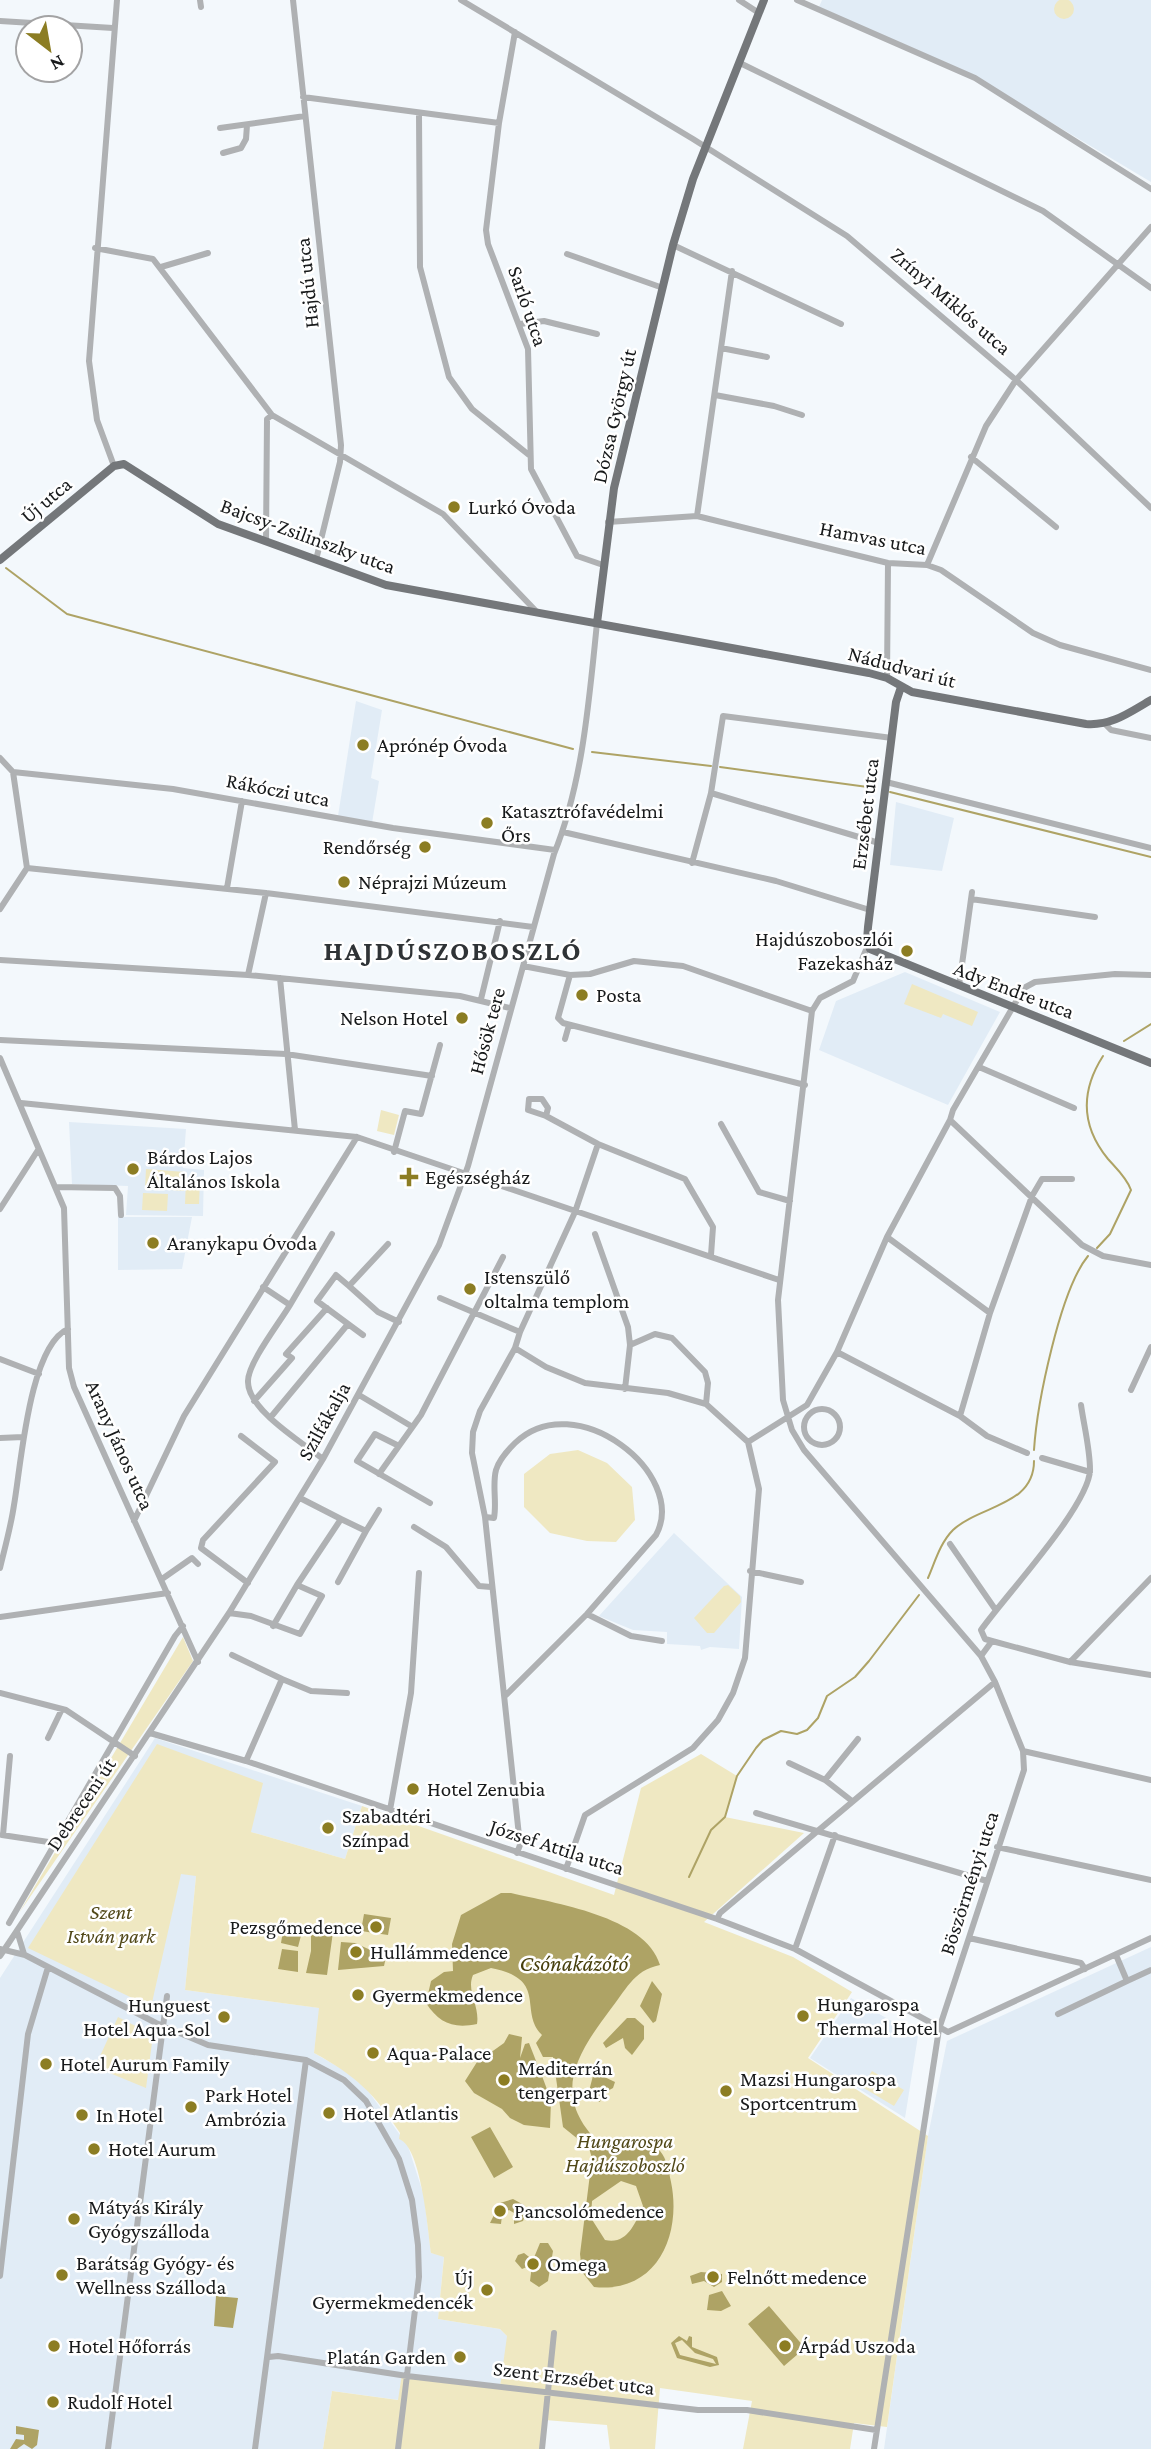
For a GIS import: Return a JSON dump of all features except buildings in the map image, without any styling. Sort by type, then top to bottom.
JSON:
[{"type":"main road","name":"Dózsa György út","points":[[597,623],[608,522],[673,245],[705,148],[764,0]]},
{"type":"main road","name":"Bajcsy-Zsilinszky utca","points":[[114,466],[124,464],[132,468],[201,515],[386,585],[597,623]]},
{"type":"main road","name":"Új utca","points":[[0,560],[114,466]]},
{"type":"main road","name":"Nádudvari út","points":[[597,623],[887,678],[901,687],[1002,709],[1086,724],[1105,724]]},
{"type":"main road","name":"Erzsébet utca","points":[[868,945],[886,782],[901,687]]},
{"type":"main road","points":[[1105,724],[1151,700]]},
{"type":"main road","name":"Ady Endre utca","points":[[868,945],[874,953],[1151,1063]]},
{"type":"street","points":[[114,466],[97,420],[90,384],[96,248],[117,0]]},
{"type":"street","name":"Hajdú utca","points":[[293,0],[341,455],[316,560]]},
{"type":"street","name":"Zrínyi Miklós utca","points":[[461,0],[847,236],[1016,380],[1151,508]]},
{"type":"street","points":[[739,0],[759,13]]},
{"type":"street","points":[[797,0],[975,78],[1151,189]]},
{"type":"street","points":[[0,21],[113,28]]},
{"type":"street","name":"Sarló utca","points":[[515,32],[510,45],[499,123],[487,237],[528,349],[529,456],[534,476],[578,556],[603,565]]},
{"type":"street","points":[[740,63],[975,175],[1043,211],[1121,263],[1151,288]]},
{"type":"street","points":[[303,97],[499,123]]},
{"type":"street","points":[[419,114],[421,267],[446,369],[463,400],[529,456]]},
{"type":"street","points":[[220,128],[305,116]]},
{"type":"street","points":[[223,153],[240,148],[246,139],[247,125]]},
{"type":"street","points":[[927,565],[971,457],[986,426],[1016,380],[1151,228]]},
{"type":"street","points":[[673,245],[841,324]]},
{"type":"street","points":[[96,248],[148,257],[161,268],[272,415],[443,514],[535,610]]},
{"type":"street","points":[[161,268],[208,253]]},
{"type":"street","points":[[567,254],[663,288]]},
{"type":"street","points":[[697,516],[732,271]]},
{"type":"street","points":[[520,324],[552,322],[597,334]]},
{"type":"street","points":[[721,348],[767,357]]},
{"type":"street","points":[[715,395],[774,406],[802,415]]},
{"type":"street","points":[[267,542],[267,419],[272,415]]},
{"type":"street","points":[[971,457],[1056,527]]},
{"type":"street","name":"Hamvas utca","points":[[608,522],[697,516],[888,563],[927,565],[941,570],[1044,638],[1151,670]]},
{"type":"street","points":[[887,678],[888,563]]},
{"type":"street","name":"Dózsa György út","points":[[554,852],[563,832],[588,709],[597,623]]},
{"type":"street","points":[[692,863],[712,793],[723,716],[892,738]]},
{"type":"street","points":[[1105,724],[1111,730],[1151,738]]},
{"type":"street","points":[[0,758],[13,772],[27,867],[0,909]]},
{"type":"street","name":"Rákóczi utca","points":[[13,772],[173,789],[393,828],[554,852]]},
{"type":"street","points":[[886,782],[1151,848]]},
{"type":"street","points":[[712,793],[879,843]]},
{"type":"street","points":[[227,888],[242,801]]},
{"type":"street","points":[[563,832],[776,881],[870,910]]},
{"type":"street","name":"Hősök tere","points":[[465,1176],[554,852]]},
{"type":"street","points":[[27,867],[265,892],[533,927]]},
{"type":"street","points":[[248,975],[265,892]]},
{"type":"street","points":[[959,986],[971,895],[1095,917]]},
{"type":"street","name":"Hősök tere","points":[[481,999],[499,921]]},
{"type":"street","points":[[523,966],[570,975],[590,974],[634,961],[683,966],[812,1011],[820,998],[853,981],[868,945]]},
{"type":"street","points":[[1,960],[280,978],[481,999],[510,1008]]},
{"type":"street","points":[[748,1441],[809,1408],[827,1410],[839,1420],[838,1436],[828,1444],[814,1444],[806,1437],[804,1423],[809,1408],[887,1237],[953,1110],[1026,985],[1115,974],[1151,975]]},
{"type":"street","points":[[570,975],[559,1021],[806,1085]]},
{"type":"street","points":[[280,978],[295,1130]]},
{"type":"street","name":"Böszörményi utca","points":[[812,1011],[806,1085],[779,1280],[782,1389],[788,1419],[804,1450],[981,1656],[995,1682],[1023,1751],[1024,1770],[939,2029],[874,2449]]},
{"type":"street","points":[[565,1039],[570,1025]]},
{"type":"street","points":[[0,1041],[286,1054],[432,1076]]},
{"type":"street","points":[[394,1152],[405,1111],[421,1114],[440,1045]]},
{"type":"street","name":"Arany János utca","points":[[0,1058],[38,1150],[57,1187],[66,1221],[69,1368],[74,1387],[198,1662]]},
{"type":"street","points":[[979,1066],[1074,1108]]},
{"type":"street","points":[[20,1103],[357,1138],[779,1280]]},
{"type":"street","points":[[546,1116],[597,1144],[685,1179],[713,1227],[711,1255]]},
{"type":"street","points":[[950,1120],[1075,1238],[1095,1253],[1151,1265]]},
{"type":"street","points":[[721,1124],[759,1192],[790,1201]]},
{"type":"street","points":[[134,1521],[184,1416],[357,1138]]},
{"type":"street","points":[[517,1853],[520,1846],[505,1696],[485,1517],[472,1453],[472,1432],[480,1411],[515,1348],[575,1212],[597,1144]]},
{"type":"street","points":[[0,1209],[38,1150]]},
{"type":"street","name":"Szilfákalja","points":[[192,1671],[300,1498],[359,1395],[439,1245],[465,1176]]},
{"type":"street","points":[[960,1416],[990,1313],[1032,1196],[1042,1179],[1072,1179]]},
{"type":"street","points":[[57,1187],[115,1188],[120,1196],[121,1215]]},
{"type":"street","points":[[323,1459],[270,1418],[254,1401],[248,1382],[252,1367],[332,1234]]},
{"type":"street","points":[[594,1234],[625,1317],[629,1345],[625,1389]]},
{"type":"street","points":[[887,1237],[990,1313]]},
{"type":"street","points":[[349,1286],[388,1244]]},
{"type":"street","points":[[379,1474],[397,1445],[421,1415],[503,1256]]},
{"type":"street","points":[[363,1335],[317,1301],[336,1275],[378,1311],[399,1322]]},
{"type":"street","points":[[263,1287],[290,1305]]},
{"type":"street","points":[[440,1298],[520,1332]]},
{"type":"street","points":[[254,1401],[292,1359],[286,1354],[327,1308]]},
{"type":"street","points":[[270,1418],[348,1324]]},
{"type":"street","points":[[0,1568],[23,1437],[39,1374],[54,1340],[68,1329]]},
{"type":"street","points":[[629,1345],[656,1334],[672,1338],[705,1372],[708,1383],[706,1404]]},
{"type":"street","points":[[1131,1390],[1151,1347]]},
{"type":"street","points":[[515,1348],[576,1381],[668,1393],[706,1404],[748,1441],[759,1489],[750,1571],[745,1658],[733,1693],[718,1720],[693,1748],[585,1815],[566,1869]]},
{"type":"street","points":[[836,1352],[960,1416],[987,1436],[1027,1453]]},
{"type":"street","points":[[0,1359],[39,1374]]},
{"type":"street","points":[[359,1395],[411,1426]]},
{"type":"street","points":[[1081,1405],[1090,1472],[1082,1493],[1053,1538],[981,1630],[985,1639],[1069,1662],[1151,1675]]},
{"type":"street","points":[[485,1517],[494,1518],[496,1469],[501,1459],[519,1440],[535,1429],[573,1423],[586,1425],[623,1446],[653,1478],[660,1506],[660,1528],[587,1614],[505,1696]]},
{"type":"street","points":[[397,1445],[375,1434],[357,1461],[430,1503]]},
{"type":"street","points":[[241,1436],[275,1462],[203,1540],[201,1548],[248,1583]]},
{"type":"street","points":[[0,1438],[23,1437]]},
{"type":"street","points":[[1042,1458],[1090,1472]]},
{"type":"street","points":[[300,1498],[366,1531]]},
{"type":"street","points":[[338,1582],[379,1510]]},
{"type":"street","points":[[273,1626],[341,1519]]},
{"type":"street","points":[[414,1527],[446,1547],[478,1586],[491,1587]]},
{"type":"street","points":[[950,1544],[995,1609]]},
{"type":"street","points":[[162,1579],[192,1558],[198,1564]]},
{"type":"street","points":[[750,1571],[801,1582]]},
{"type":"street","points":[[390,1810],[411,1693],[419,1573]]},
{"type":"street","points":[[1069,1662],[1151,1578]]},
{"type":"street","points":[[229,1613],[251,1616],[300,1634],[322,1596],[298,1585]]},
{"type":"street","points":[[0,1617],[168,1593]]},
{"type":"street","points":[[587,1614],[631,1636],[662,1641]]},
{"type":"street","points":[[9,1923],[183,1626]]},
{"type":"street","points":[[981,1656],[992,1641]]},
{"type":"street","points":[[232,1656],[311,1691],[347,1693]]},
{"type":"street","name":"Debreceni út","points":[[0,1956],[192,1671]]},
{"type":"street","points":[[246,1761],[282,1679]]},
{"type":"street","points":[[717,1919],[720,1913],[817,1830],[995,1682]]},
{"type":"street","points":[[0,1693],[62,1709],[135,1756]]},
{"type":"street","points":[[48,1738],[62,1709]]},
{"type":"street","name":"József Attila utca","points":[[150,1733],[246,1761],[717,1919],[796,1949],[939,2029]]},
{"type":"street","points":[[825,1780],[858,1739]]},
{"type":"street","points":[[1023,1751],[1151,1780]]},
{"type":"street","points":[[10,1756],[2,1835],[55,1843]]},
{"type":"street","points":[[789,1763],[825,1780],[852,1801]]},
{"type":"street","points":[[756,1813],[987,1881]]},
{"type":"street","points":[[796,1949],[835,1835]]},
{"type":"street","points":[[997,1847],[1151,1880]]},
{"type":"street","points":[[17,1931],[25,1955]]},
{"type":"street","points":[[969,1938],[1081,1963],[1085,1969]]},
{"type":"street","points":[[939,2029],[956,2030],[1151,1938]]},
{"type":"street","points":[[3,1949],[25,1955],[162,2026],[215,2048],[306,2060],[344,2080],[366,2101],[380,2121],[399,2159],[412,2200],[418,2245],[419,2277],[398,2449]]},
{"type":"street","points":[[1116,1955],[1127,1981]]},
{"type":"street","points":[[0,2276],[29,2034],[48,1967]]},
{"type":"street","points":[[1058,2014],[1151,1970]]},
{"type":"street","points":[[108,2449],[167,1996]]},
{"type":"street","points":[[255,2449],[306,2060]]},
{"type":"street","points":[[542,2449],[554,2333]]},
{"type":"street","name":"Szent Erzsébet utca","points":[[269,2357],[698,2410],[747,2410],[876,2430]]},
{"type":"shaded area","points":[[822,0],[1151,0],[1151,182],[965,71],[819,7]]},
{"type":"shaded area","name":"Aprónép Óvoda","points":[[356,701],[382,710],[371,778],[379,781],[372,823],[338,816]]},
{"type":"shaded area","points":[[896,802],[954,818],[942,871],[890,865]]},
{"type":"shaded area","points":[[905,972],[1000,1012],[948,1105],[819,1050],[836,1001]]},
{"type":"shaded area","name":"Bárdos Lajos Általános Iskola","points":[[69,1122],[186,1129],[183,1168],[204,1170],[203,1216],[126,1215],[128,1186],[72,1184]]},
{"type":"shaded area","name":"Aranykapu Óvoda","points":[[118,1217],[192,1217],[182,1269],[118,1270]]},
{"type":"shaded area","points":[[674,1533],[742,1597],[739,1649],[710,1647],[701,1650],[700,1646],[667,1644],[667,1632],[633,1630],[599,1616]]},
{"type":"shaded area","points":[[155,1738],[362,1806],[345,1859],[251,1832],[196,1876],[185,1990],[320,2008],[314,2053],[354,2076],[366,2088],[408,2146],[424,2196],[431,2253],[444,2256],[438,2319],[500,2329],[508,2337],[500,2387],[402,2374],[399,2400],[332,2391],[323,2449],[0,2449],[0,1978]]},
{"type":"shaded area","points":[[1151,1947],[1151,2449],[884,2449],[928,2136],[947,2041]]},
{"type":"shaded area","points":[[851,1998],[918,2036],[905,2118],[810,2058]]},
{"type":"green space","points":[[1064,-1],[1071,2],[1074,9],[1071,16],[1064,19],[1057,16],[1054,9],[1057,2]]},
{"type":"green space","points":[[912,984],[978,1012],[972,1026],[943,1014],[941,1018],[904,1004]]},
{"type":"green space","points":[[381,1110],[399,1115],[394,1135],[377,1131]]},
{"type":"green space","points":[[146,1169],[185,1172],[184,1191],[145,1188]]},
{"type":"green space","points":[[186,1180],[191,1180],[191,1183],[200,1180],[199,1204],[185,1204]]},
{"type":"green space","points":[[143,1193],[168,1194],[167,1211],[142,1210]]},
{"type":"green space","points":[[578,1450],[607,1463],[632,1487],[635,1520],[616,1542],[587,1541],[550,1533],[524,1507],[524,1474],[550,1454]]},
{"type":"green space","points":[[728,1585],[740,1596],[741,1602],[714,1633],[707,1633],[694,1618]]},
{"type":"green space","points":[[183,1637],[193,1661],[19,1913]]},
{"type":"green space","name":"Hungarospa Hajdúszoboszló","points":[[157,1744],[263,1783],[251,1832],[345,1859],[362,1806],[614,1895],[641,1788],[701,1754],[737,1776],[725,1817],[804,1833],[704,1922],[793,1957],[852,1992],[808,2058],[928,2136],[887,2427],[854,2423],[850,2449],[743,2449],[752,2401],[660,2388],[655,2449],[610,2449],[607,2425],[545,2420],[541,2449],[323,2449],[332,2391],[398,2400],[402,2374],[500,2387],[507,2336],[500,2329],[438,2319],[444,2257],[431,2253],[422,2190],[413,2157],[407,2145],[399,2139],[400,2133],[373,2096],[341,2069],[314,2053],[319,2008],[185,1990],[196,1876],[181,1874],[151,2007],[28,1948]]},
{"type":"green space","points":[[118,2017],[153,2035],[146,2088],[95,2067]]},
{"type":"green space","points":[[872,2071],[904,2090],[894,2106],[862,2087]]},
{"type":"water","name":"Csónakázótó","points":[[501,1893],[573,1907],[618,1923],[637,1934],[651,1948],[660,1965],[643,1972],[625,1989],[586,2045],[573,2078],[577,2112],[587,2129],[603,2147],[620,2146],[631,2137],[647,2142],[657,2149],[667,2166],[673,2202],[668,2240],[649,2271],[634,2281],[616,2287],[594,2287],[582,2272],[580,2254],[592,2158],[589,2148],[563,2127],[553,2057],[543,2057],[536,2043],[542,2035],[535,2026],[526,1988],[509,1973],[491,1968],[473,1975],[471,1987],[477,2024],[461,2026],[447,2023],[426,2003],[431,1981],[444,1972],[453,1971],[452,1944],[461,1915]],"holes":[[[621,2181],[636,2186],[643,2206],[633,2226],[625,2236],[613,2241],[605,2240],[591,2218],[592,2201]]]},
{"type":"water","name":"Pezsgőmedence","points":[[364,1914],[391,1918],[388,1935],[361,1931]]},
{"type":"water","points":[[284,1925],[303,1928],[298,1947],[281,1943]]},
{"type":"water","points":[[311,1929],[333,1932],[327,1975],[306,1973],[311,1951]]},
{"type":"water","name":"Hullámmedence","points":[[341,1942],[355,1943],[386,1957],[384,1966],[338,1970]]},
{"type":"water","points":[[282,1949],[298,1951],[298,1972],[278,1969]]},
{"type":"water","points":[[652,1981],[662,1994],[656,2021],[653,2023],[640,2006]]},
{"type":"water","points":[[627,2018],[635,2018],[644,2026],[644,2039],[632,2055],[625,2048],[623,2038],[606,2048],[603,2043]]},
{"type":"water","name":"Mediterrán tengerpart","points":[[509,2034],[522,2037],[520,2058],[525,2044],[529,2043],[538,2066],[535,2073],[542,2076],[551,2100],[550,2128],[524,2125],[510,2118],[502,2109],[474,2093],[465,2081],[477,2062],[469,2058],[472,2052],[490,2053],[504,2043]]},
{"type":"water","points":[[594,2072],[615,2082],[613,2088],[602,2094],[600,2102],[595,2100],[589,2091]]},
{"type":"water","points":[[490,2127],[513,2167],[494,2178],[471,2137]]},
{"type":"water","name":"Pancsolómedence","points":[[513,2199],[524,2205],[527,2211],[523,2221],[514,2224],[514,2213],[509,2210],[502,2215],[501,2224],[490,2223],[500,2203]]},
{"type":"water","name":"Omega","points":[[540,2243],[548,2243],[553,2251],[548,2281],[539,2287],[530,2281],[532,2265],[522,2269],[515,2261],[518,2255],[524,2253],[533,2260]]},
{"type":"water","name":"Felnőtt medence","points":[[701,2272],[722,2274],[722,2282],[714,2287],[704,2281],[692,2284],[690,2276]]},
{"type":"water","points":[[722,2291],[731,2306],[721,2311],[707,2310],[709,2295]]},
{"type":"water","points":[[216,2296],[238,2298],[233,2328],[214,2326]]},
{"type":"water","points":[[769,2306],[805,2348],[784,2366],[748,2324]]},
{"type":"water","points":[[679,2336],[687,2341],[689,2336],[692,2337],[692,2347],[717,2357],[719,2365],[710,2367],[677,2358],[671,2343]],"holes":[[[682,2340],[695,2353],[713,2359],[716,2364],[680,2355],[675,2343]]]},
{"type":"water","points":[[16,2426],[39,2430],[37,2445],[32,2449],[24,2444],[17,2449],[10,2449],[16,2439],[24,2440],[24,2435],[16,2434]]},
{"type":"waterway","points":[[6,568],[67,614],[573,749]]},
{"type":"waterway","points":[[592,752],[711,766]]},
{"type":"waterway","points":[[720,767],[875,788]]},
{"type":"waterway","points":[[890,792],[1151,857]]},
{"type":"waterway","points":[[1124,1041],[1151,1024]]},
{"type":"waterway","points":[[1097,1248],[1110,1234],[1131,1190],[1124,1177],[1099,1147],[1088,1121],[1087,1096],[1103,1056]]},
{"type":"waterway","points":[[1034,1450],[1045,1377],[1059,1320],[1068,1294],[1088,1256]]},
{"type":"waterway","points":[[928,1578],[948,1535],[964,1522],[1015,1496],[1032,1476],[1034,1461]]},
{"type":"waterway","points":[[689,1877],[711,1830],[725,1817],[737,1776],[756,1748],[763,1740],[781,1731],[797,1734],[807,1730],[818,1718],[827,1696],[855,1677],[919,1595]]},
{"type":"place","name":"Lurkó Óvoda","points":[[454,507]]},
{"type":"place","name":"Aprónép Óvoda","points":[[363,745]]},
{"type":"place","name":"Katasztrófavédelmi Őrs","points":[[487,823]]},
{"type":"place","name":"Rendőrség","points":[[425,847]]},
{"type":"place","name":"Néprajzi Múzeum","points":[[344,882]]},
{"type":"place","name":"Hajdúszoboszlói Fazekasház","points":[[907,951]]},
{"type":"place","name":"Posta","points":[[582,995]]},
{"type":"place","name":"Nelson Hotel","points":[[462,1018]]},
{"type":"place","name":"Bárdos Lajos Általános Iskola","points":[[133,1169]]},
{"type":"place","name":"Egészségház","points":[[409,1177]]},
{"type":"place","name":"Aranykapu Óvoda","points":[[153,1243]]},
{"type":"place","name":"Istenszülő oltalma templom","points":[[470,1289]]},
{"type":"place","name":"Hotel Zenubia","points":[[413,1789]]},
{"type":"place","name":"Szabadtéri Színpad","points":[[328,1828]]},
{"type":"place","name":"Pezsgőmedence","points":[[376,1927]]},
{"type":"place","name":"Hullámmedence","points":[[356,1952]]},
{"type":"place","name":"Gyermekmedence","points":[[358,1995]]},
{"type":"place","name":"Hungarospa Thermal Hotel","points":[[803,2016]]},
{"type":"place","name":"Hunguest Hotel Aqua-Sol","points":[[224,2017]]},
{"type":"place","name":"Aqua-Palace","points":[[373,2053]]},
{"type":"place","name":"Hotel Aurum Family","points":[[46,2064]]},
{"type":"place","name":"Mediterrán tengerpart","points":[[504,2080]]},
{"type":"place","name":"Mazsi Hungarospa Sportcentrum","points":[[726,2091]]},
{"type":"place","name":"Park Hotel Ambrózia","points":[[191,2107]]},
{"type":"place","name":"Hotel Atlantis","points":[[329,2113]]},
{"type":"place","name":"In Hotel","points":[[82,2115]]},
{"type":"place","name":"Hotel Aurum","points":[[94,2149]]},
{"type":"place","name":"Pancsolómedence","points":[[500,2211]]},
{"type":"place","name":"Mátyás Király Gyógyszálloda","points":[[74,2219]]},
{"type":"place","name":"Omega","points":[[533,2264]]},
{"type":"place","name":"Barátság Gyógy- és Wellness Szálloda","points":[[62,2275]]},
{"type":"place","name":"Felnőtt medence","points":[[713,2277]]},
{"type":"place","name":"Új Gyermekmedencék","points":[[487,2290]]},
{"type":"place","name":"Hotel Hőforrás","points":[[54,2346]]},
{"type":"place","name":"Árpád Uszoda","points":[[785,2346]]},
{"type":"place","name":"Platán Garden","points":[[460,2357]]},
{"type":"place","name":"Rudolf Hotel","points":[[53,2402]]},
{"type":"district","name":"HAJDÚSZOBOSZLÓ","points":[[453,950]]},
{"type":"park label","name":"Szent István park","points":[[111,1924]]}]
